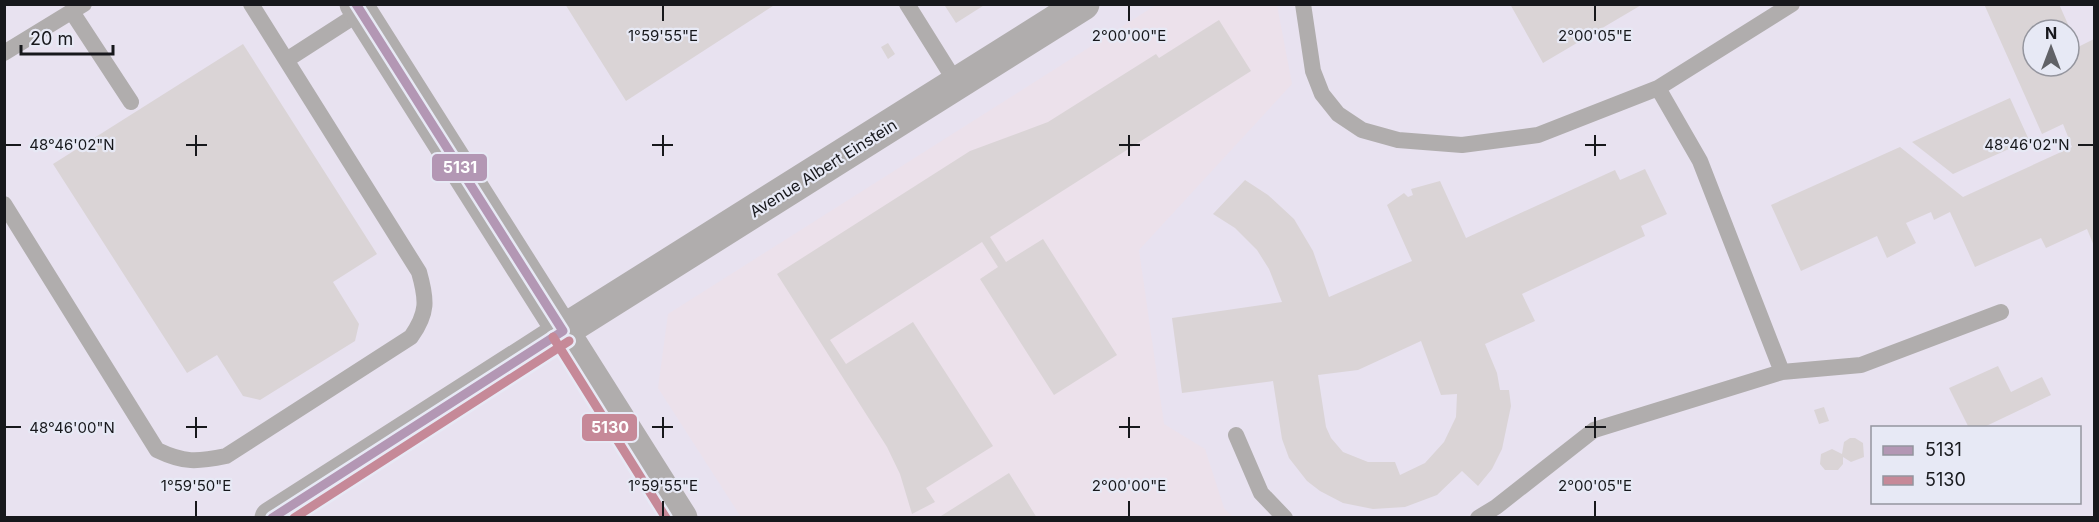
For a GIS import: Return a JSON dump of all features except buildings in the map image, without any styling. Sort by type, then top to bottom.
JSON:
[{"type":"street","name":"Avenue Albert Einstein","points":[[272,518],[563,331],[1083,4]]},
{"type":"street","points":[[359,8],[681,518]]},
{"type":"lane","points":[[4,204],[157,450],[173,458],[196,462],[226,456],[411,337],[422,322],[426,298],[419,272],[288,59],[251,4]]},
{"type":"lane","points":[[907,4],[957,84]]},
{"type":"lane","points":[[1303,4],[1313,71],[1322,94],[1338,114],[1362,130],[1398,140],[1462,145],[1538,135],[1658,88],[1792,4]]},
{"type":"lane","points":[[4,53],[78,8],[131,102]]},
{"type":"lane","points":[[288,59],[359,8]]},
{"type":"lane","points":[[1658,88],[1700,161],[1782,372]]},
{"type":"lane","points":[[1478,518],[1496,507],[1594,430],[1782,372],[1861,365],[2001,312]]},
{"type":"lane","points":[[1236,435],[1261,493],[1285,518]]},
{"type":"shaded area","points":[[4,5],[2094,5],[2094,517],[5,517]]},
{"type":"shaded area","points":[[1156,5],[1277,5],[1292,84],[1139,250],[1164,424],[1205,449],[1224,508],[1233,517],[741,517],[658,388],[668,314]]},
{"type":"transit line","name":"5131","points":[[356,4],[563,331]]},
{"type":"transit line","name":"5131","points":[[272,518],[563,331]]},
{"type":"transit line","name":"5130","points":[[553,337],[666,518]]},
{"type":"transit line","name":"5130","points":[[294,518],[569,341]]}]
